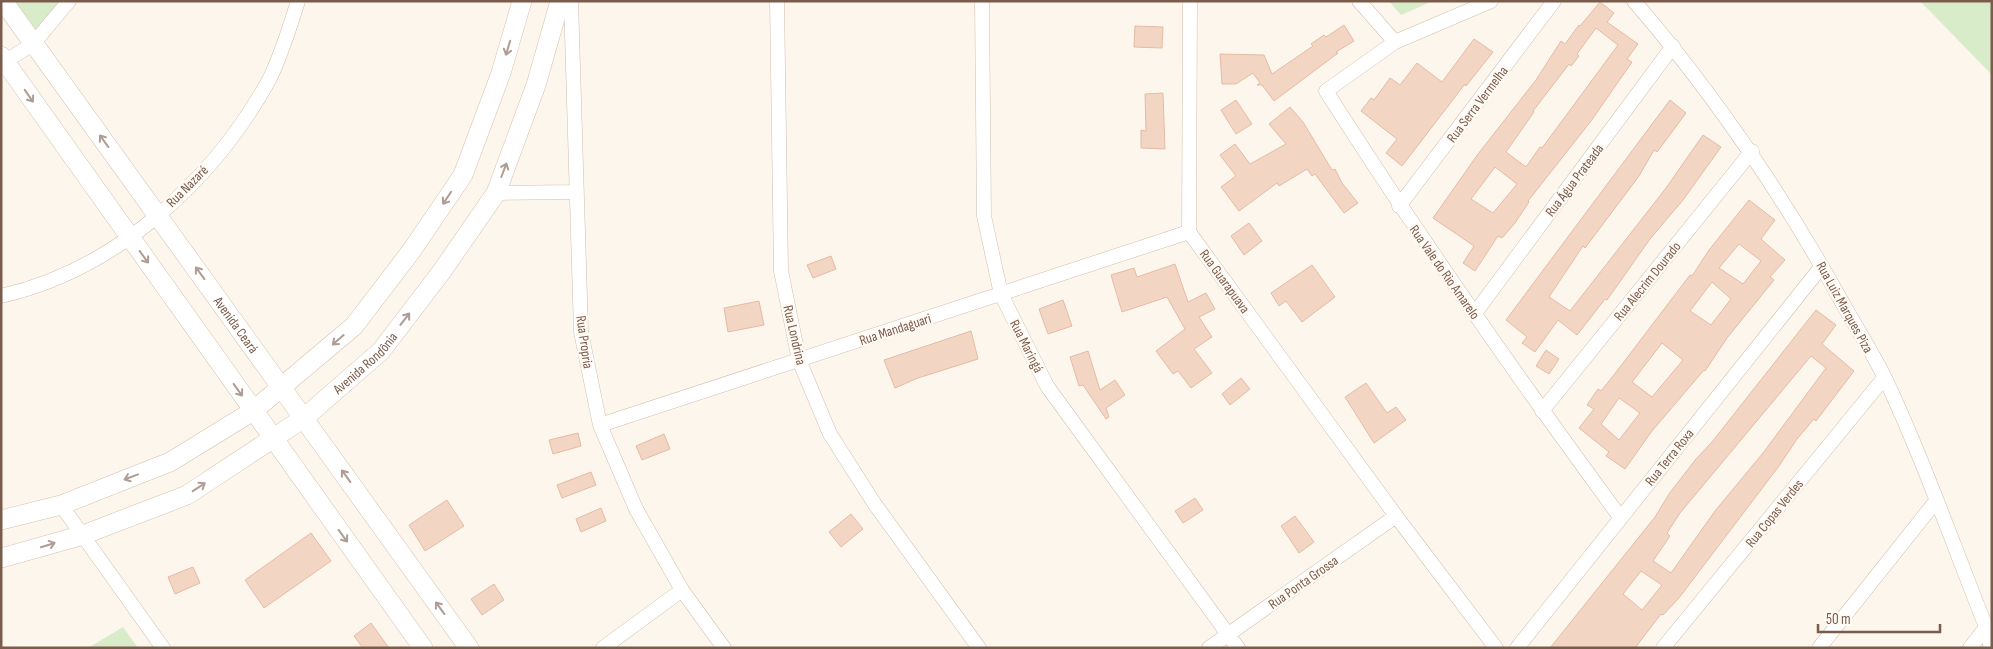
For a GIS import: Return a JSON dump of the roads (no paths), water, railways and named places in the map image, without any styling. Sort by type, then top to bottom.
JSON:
[{"type":"street","name":"Avenida Ceará","points":[[3,1],[32,44],[158,214],[469,648]]},
{"type":"street","points":[[69,1],[32,44],[2,61],[423,648]]},
{"type":"street","name":"Rua Nazaré","points":[[1,296],[76,271],[130,238],[200,176],[236,130],[269,79],[298,1]]},
{"type":"street","points":[[1,520],[61,504],[170,462],[253,411],[354,326],[412,250],[463,176],[501,73],[522,1]]},
{"type":"street","name":"Avenida Rondônia","points":[[1,558],[83,535],[187,495],[304,418],[381,351],[442,272],[496,193],[536,85],[560,1]]},
{"type":"street","name":"Rua Propria","points":[[571,1],[581,332],[600,425],[636,509],[682,590],[724,648]]},
{"type":"street","name":"Rua Londrina","points":[[777,1],[781,271],[799,360],[830,434],[874,504],[979,648]]},
{"type":"street","name":"Rua Maringá","points":[[982,1],[984,216],[1001,294],[1047,386],[1238,648]]},
{"type":"street","points":[[1189,232],[1190,1]]},
{"type":"street","points":[[1359,1],[1395,42],[1491,1]]},
{"type":"street","name":"Rua Serra Vermelha","points":[[1399,206],[1554,1]]},
{"type":"street","name":"Rua Luiz Marques Piza","points":[[1634,1],[1672,46],[1752,152],[1822,266],[1884,378],[1936,501],[1986,627],[1992,648]]},
{"type":"street","name":"Rua Vale do Rio Amarelo","points":[[1395,42],[1326,91],[1399,206],[1542,411],[1620,517]]},
{"type":"street","name":"Rua Água Prateada","points":[[1475,313],[1672,46]]},
{"type":"street","name":"Rua Alecrim Dourado","points":[[1542,411],[1752,152]]},
{"type":"street","points":[[496,193],[577,192]]},
{"type":"street","name":"Rua Mandaguari","points":[[600,425],[1189,232]]},
{"type":"street","name":"Rua Guarapuava","points":[[1189,232],[1396,516],[1496,648]]},
{"type":"street","name":"Rua Terra Roxa","points":[[1516,648],[1822,266]]},
{"type":"street","name":"Rua Copas Verdes","points":[[1663,648],[1884,378]]},
{"type":"street","points":[[1819,648],[1936,501]]},
{"type":"street","points":[[61,504],[164,648]]},
{"type":"street","name":"Rua Ponta Grossa","points":[[1209,648],[1396,516]]},
{"type":"street","points":[[603,648],[682,590]]},
{"type":"street","points":[[1970,648],[1986,627]]}]
